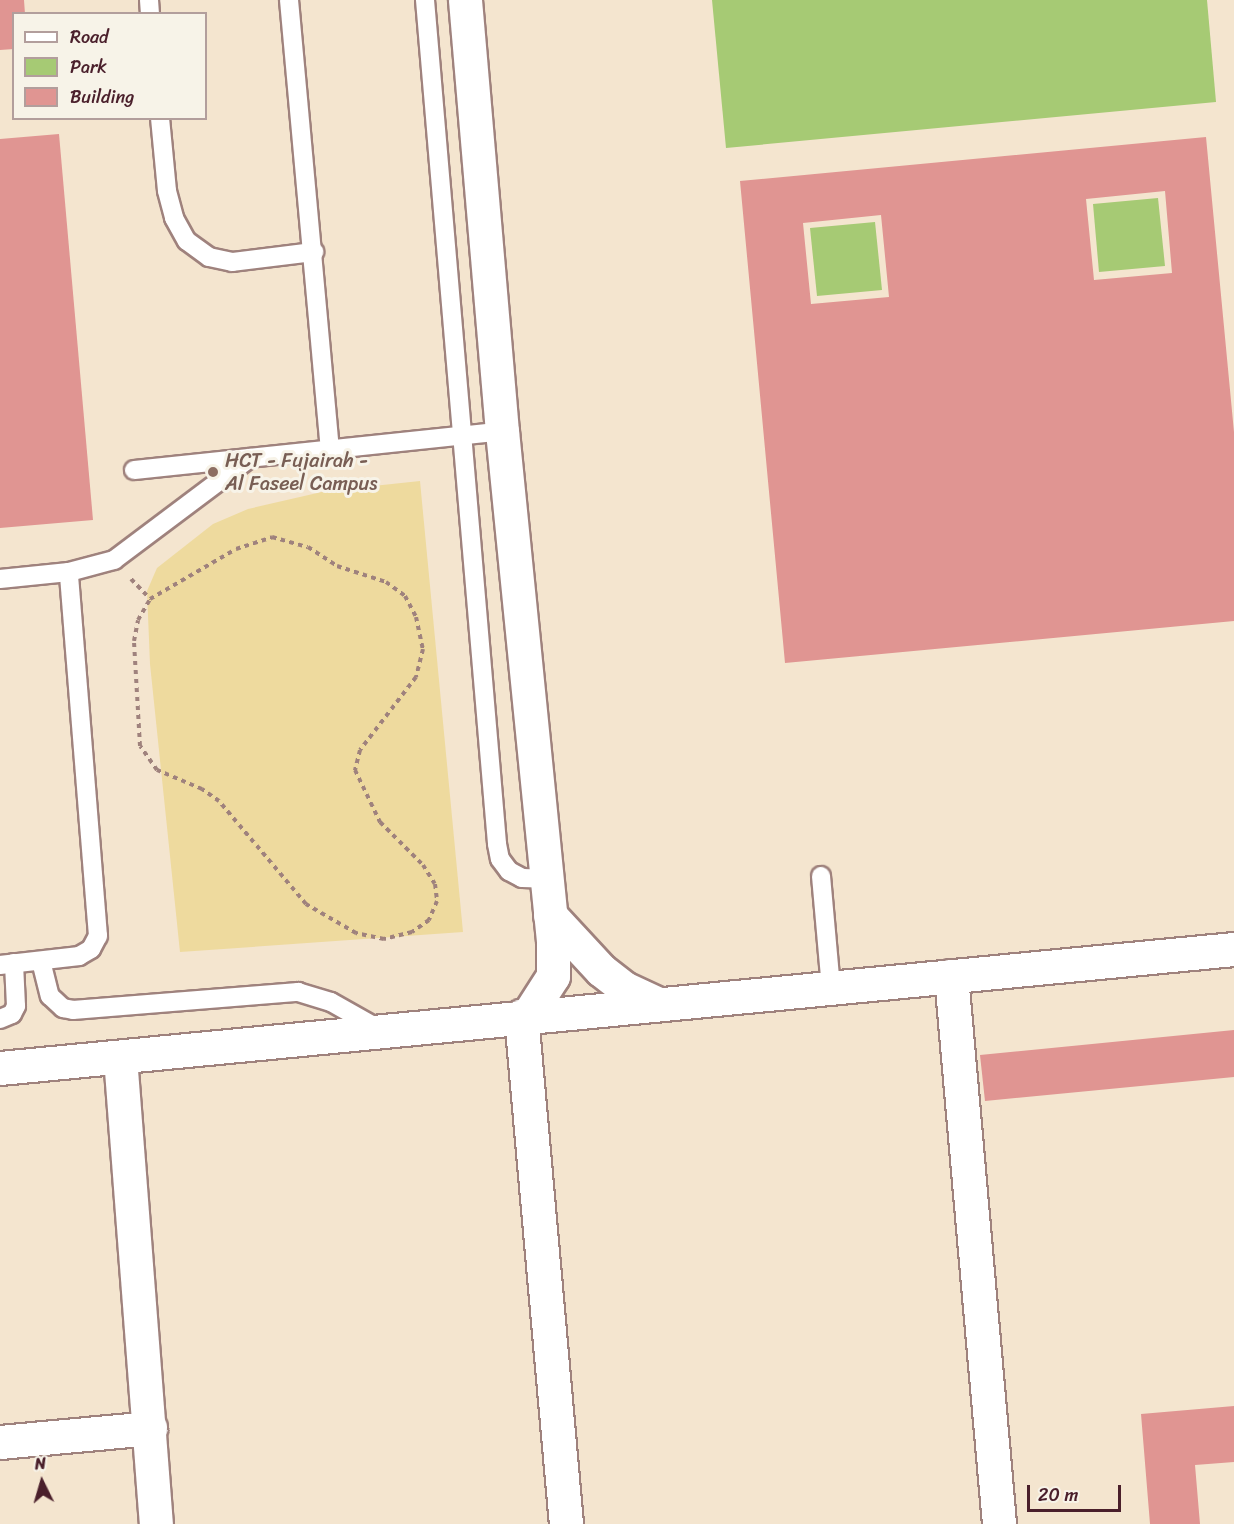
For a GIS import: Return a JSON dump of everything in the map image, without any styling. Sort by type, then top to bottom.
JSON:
[{"type":"street","points":[[465,0],[502,431],[550,915],[553,976],[524,1015],[567,1524]]},
{"type":"street","points":[[550,915],[624,988],[658,1004]]},
{"type":"street","points":[[0,1068],[524,1015],[1234,949]]},
{"type":"street","points":[[951,975],[999,1524]]},
{"type":"street","points":[[120,1057],[156,1524]]},
{"type":"street","points":[[0,1442],[150,1428]]},
{"type":"lane","points":[[289,0],[314,252],[330,450]]},
{"type":"lane","points":[[425,0],[460,435],[500,859],[509,871],[522,878],[546,879]]},
{"type":"lane","points":[[160,120],[167,190],[174,218],[187,241],[209,257],[232,262],[314,252]]},
{"type":"lane","points":[[134,470],[502,431]]},
{"type":"lane","points":[[0,579],[69,572],[125,554],[251,457]]},
{"type":"lane","points":[[0,1019],[12,1014],[15,1006],[7,964],[41,962],[85,953],[98,936],[69,572]]},
{"type":"lane","points":[[821,876],[831,987]]},
{"type":"lane","points":[[41,962],[50,996],[63,1008],[74,1010],[298,992],[331,1002],[379,1029]]},
{"type":"path","points":[[272,537],[308,547],[337,566],[395,589],[405,596],[416,617],[423,649],[416,677],[360,750],[356,770],[380,822],[423,865],[435,884],[437,901],[429,920],[411,932],[384,939],[356,933],[332,921],[306,904],[219,801],[202,789],[157,770],[140,746],[134,641],[138,620],[150,599],[236,549],[272,537]]},
{"type":"green space","points":[[712,0],[1207,0],[1216,102],[726,148]]},
{"type":"green space","points":[[1158,198],[1165,266],[1099,272],[1093,204]]},
{"type":"green space","points":[[875,222],[882,290],[817,296],[810,228]]},
{"type":"sand","points":[[420,481],[463,932],[180,952],[150,664],[147,591],[157,568],[213,524],[248,509],[326,491]]},
{"type":"building","points":[[0,0],[24,0],[25,12],[12,12],[12,49],[0,50]]},
{"type":"building","points":[[59,134],[93,520],[0,528],[0,139]]},
{"type":"building","points":[[1206,137],[1234,432],[1234,621],[785,663],[740,181]],"holes":[[[1165,191],[1172,273],[1094,280],[1086,199]],[[881,215],[889,297],[811,304],[803,223]]]},
{"type":"building","points":[[1234,1030],[1234,1077],[985,1101],[980,1055]]},
{"type":"building","points":[[1234,1406],[1234,1462],[1195,1465],[1200,1524],[1150,1524],[1141,1414]]},
{"type":"place","name":"HCT - Fujairah - Al Faseel Campus","points":[[213,472]]}]
